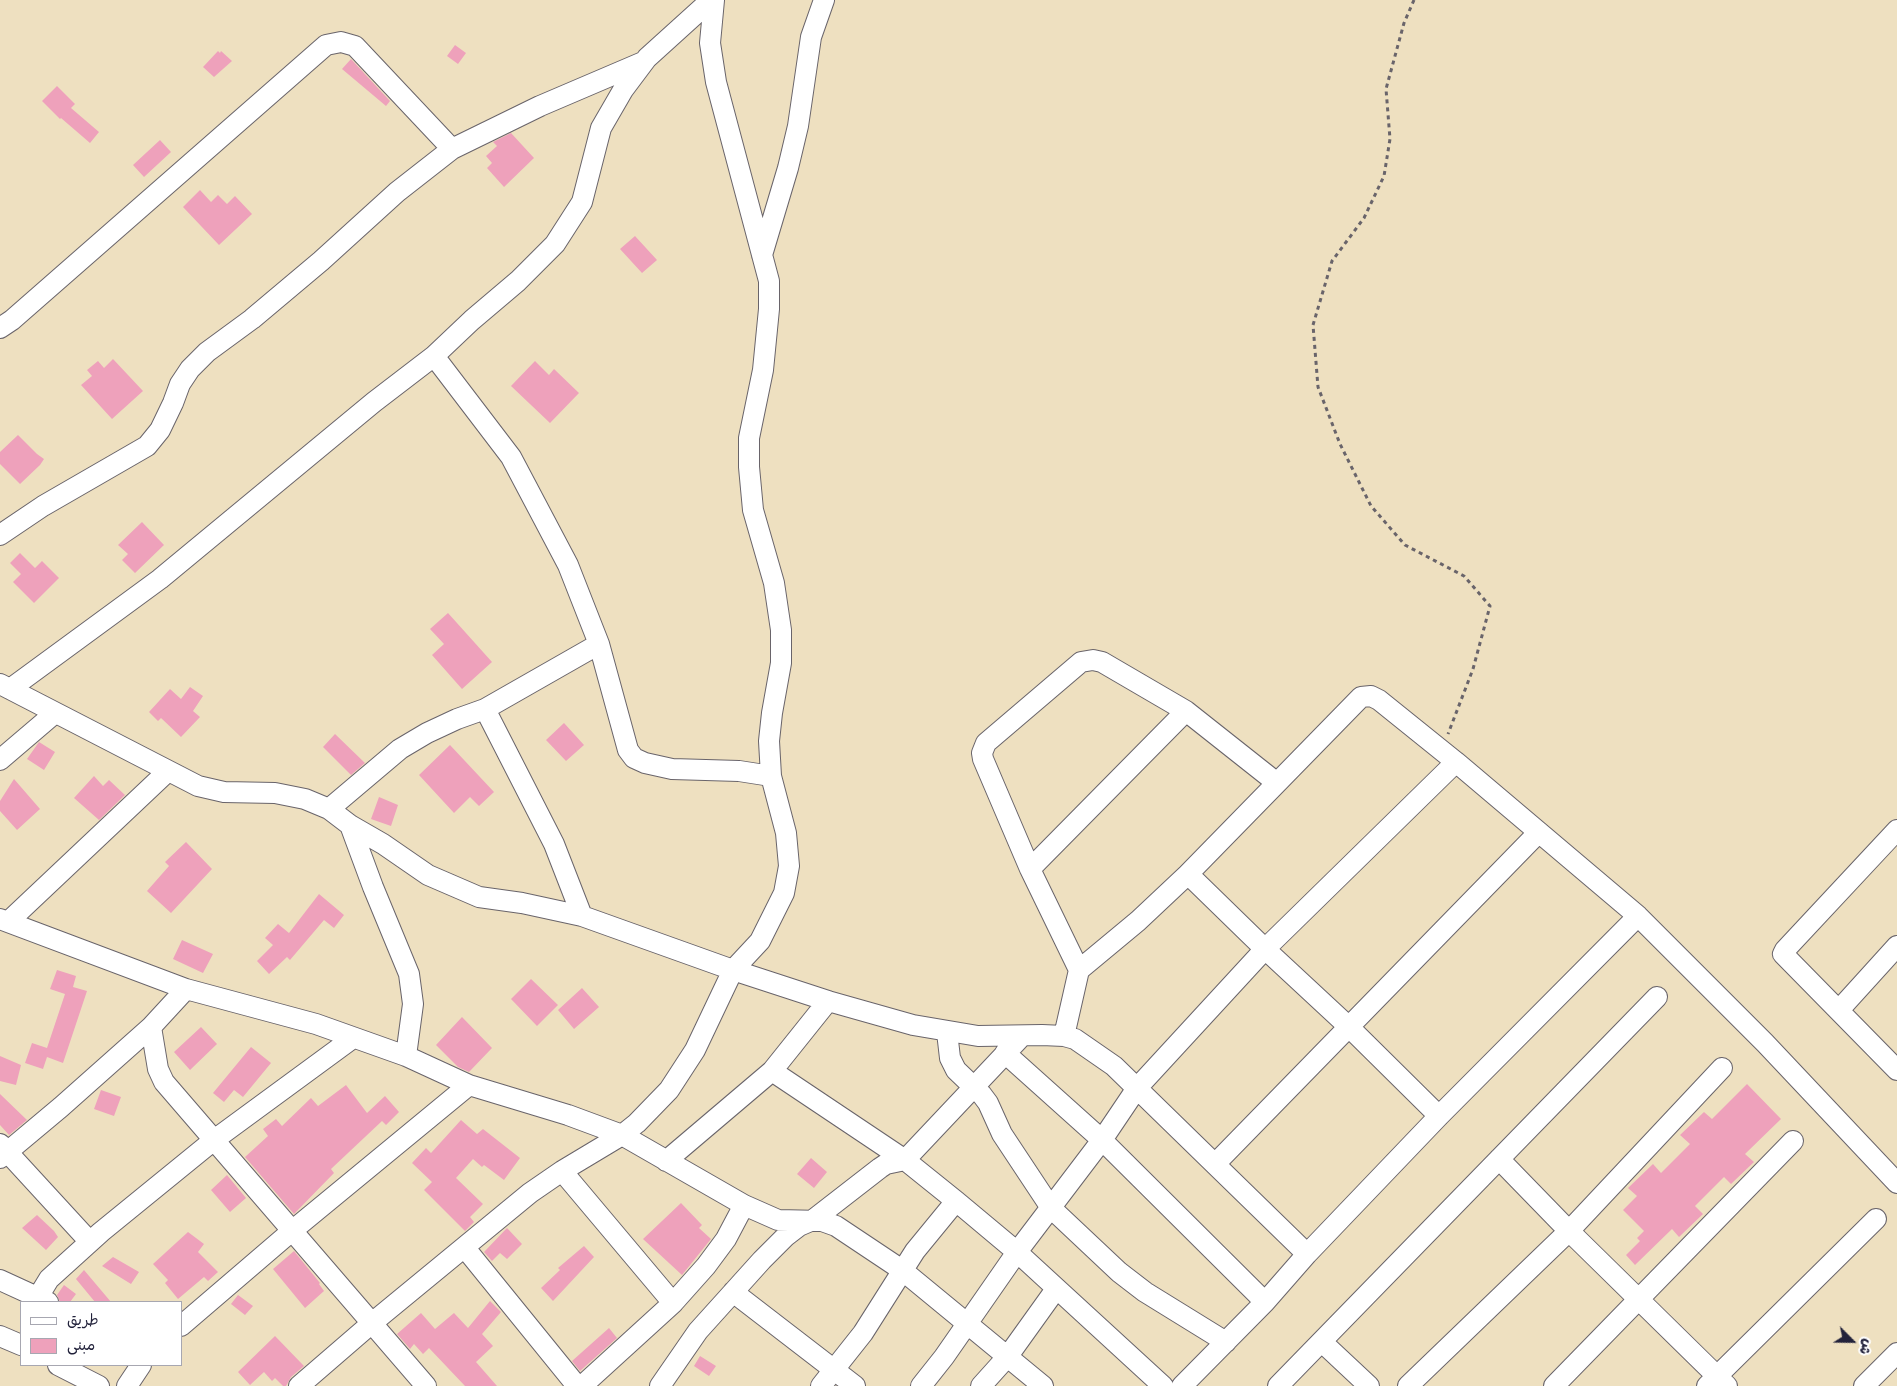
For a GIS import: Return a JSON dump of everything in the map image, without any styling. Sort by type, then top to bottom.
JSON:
[{"type":"street","points":[[713,0],[644,61],[623,90],[601,128],[582,202],[555,244],[518,281],[472,320],[434,356],[374,402],[160,579],[5,686],[198,786],[224,792],[275,793],[305,799],[328,809],[350,825],[384,844],[428,875],[453,887],[479,896],[582,916],[732,970],[913,1025],[978,1036],[1064,1036],[1089,1047],[1114,1066],[1307,1254]]},
{"type":"street","points":[[299,1386],[372,1322],[530,1194],[562,1170],[622,1135],[638,1123],[670,1090],[695,1050],[732,970],[760,941],[784,893],[789,866],[786,834],[772,776],[770,742],[772,713],[781,663],[781,630],[774,583],[753,510],[749,438],[763,370],[768,309],[768,281],[716,82],[710,43],[713,0]]},
{"type":"street","points":[[762,255],[788,168],[798,126],[811,37],[824,0]]},
{"type":"street","points":[[0,328],[19,314],[326,45],[341,42],[355,46],[452,150]]},
{"type":"street","points":[[0,535],[43,506],[147,446],[160,430],[180,384],[190,369],[207,352],[252,319],[321,261],[397,192],[452,150],[540,106],[644,61]]},
{"type":"street","points":[[434,356],[511,457],[568,565],[599,644],[628,750],[634,758],[645,763],[672,769],[739,771],[772,776]]},
{"type":"street","points":[[328,809],[400,749],[435,729],[485,709],[599,644]]},
{"type":"street","points":[[1079,970],[1030,868],[983,759],[982,753],[986,743],[1082,662],[1088,660],[1102,662],[1186,712],[1277,783]]},
{"type":"street","points":[[1064,1036],[1079,970],[1138,921],[1188,874],[1361,697],[1375,697],[1638,916],[1765,1043],[1897,1184]]},
{"type":"street","points":[[485,709],[554,844],[582,916]]},
{"type":"street","points":[[1030,868],[1186,712]]},
{"type":"street","points":[[0,760],[55,713]]},
{"type":"street","points":[[921,1386],[1017,1252],[1102,1140],[1137,1088],[1265,949],[1449,757]]},
{"type":"street","points":[[168,771],[4,920],[186,989],[316,1024],[406,1056],[469,1085],[568,1115],[622,1135],[744,1205],[778,1220],[813,1220],[836,1226],[902,1270],[1043,1386]]},
{"type":"street","points":[[350,825],[409,974],[413,1004],[406,1056]]},
{"type":"street","points":[[1897,830],[1783,952],[1786,958],[1897,1070]]},
{"type":"street","points":[[1215,1164],[1539,832]]},
{"type":"street","points":[[1188,874],[1265,949],[1350,1027],[1439,1116]]},
{"type":"street","points":[[1182,1386],[1265,1302],[1307,1254],[1439,1116],[1638,916]]},
{"type":"street","points":[[1839,1010],[1897,946]]},
{"type":"street","points":[[90,1242],[2,1151],[61,1107],[151,1027],[186,989]]},
{"type":"street","points":[[1278,1386],[1657,997]]},
{"type":"street","points":[[666,1161],[772,1071],[828,1000]]},
{"type":"street","points":[[151,1027],[158,1069],[164,1082],[426,1386]]},
{"type":"street","points":[[947,1032],[950,1058],[956,1070],[988,1103],[1002,1134],[1051,1208],[1119,1272],[1145,1292],[1226,1342]]},
{"type":"street","points":[[666,1384],[698,1331],[786,1236],[799,1226],[813,1220],[886,1164],[904,1160],[1022,1036]]},
{"type":"street","points":[[0,1280],[40,1300],[49,1279],[90,1242],[214,1140],[353,1038]]},
{"type":"street","points":[[1005,1053],[1102,1140],[1265,1302]]},
{"type":"street","points":[[1408,1386],[1569,1231],[1722,1068]]},
{"type":"street","points":[[772,1071],[904,1160],[956,1201],[1017,1252],[1163,1386]]},
{"type":"street","points":[[182,1325],[293,1230],[469,1085]]},
{"type":"street","points":[[1554,1386],[1793,1141]]},
{"type":"street","points":[[1499,1159],[1569,1231],[1640,1299],[1717,1383],[1876,1219]]},
{"type":"street","points":[[562,1170],[673,1303]]},
{"type":"street","points":[[821,1386],[863,1333],[902,1270],[956,1201]]},
{"type":"street","points":[[582,1386],[673,1303],[717,1253],[744,1205]]},
{"type":"street","points":[[465,1248],[577,1386]]},
{"type":"street","points":[[981,1386],[1008,1356],[1056,1289]]},
{"type":"street","points":[[733,1292],[855,1386]]},
{"type":"street","points":[[0,1336],[20,1345]]},
{"type":"street","points":[[1322,1342],[1369,1386]]},
{"type":"street","points":[[1864,1386],[1897,1353]]},
{"type":"street","points":[[60,1366],[99,1386]]},
{"type":"street","points":[[127,1386],[140,1366]]},
{"type":"path","points":[[1414,0],[1404,22],[1386,89],[1390,139],[1384,176],[1364,218],[1332,261],[1314,325],[1318,387],[1340,444],[1371,506],[1405,544],[1464,576],[1490,606],[1449,757]]},
{"type":"building","points":[[455,45],[466,53],[458,64],[447,56]]},
{"type":"building","points":[[218,51],[220,53],[221,51],[232,61],[214,77],[203,67]]},
{"type":"building","points":[[351,59],[390,101],[386,106],[342,69]]},
{"type":"building","points":[[57,86],[75,104],[71,108],[99,132],[90,143],[60,119],[42,101]]},
{"type":"building","points":[[511,133],[534,158],[504,187],[487,168],[492,163],[486,156],[497,146],[493,142]]},
{"type":"building","points":[[160,140],[171,152],[144,177],[133,165]]},
{"type":"building","points":[[200,190],[211,202],[218,195],[227,204],[235,196],[252,214],[219,245],[183,207]]},
{"type":"building","points":[[635,236],[657,260],[642,273],[620,249]]},
{"type":"building","points":[[113,359],[143,391],[112,419],[81,385],[92,376],[87,370],[98,361],[104,368]]},
{"type":"building","points":[[535,361],[549,375],[554,369],[579,393],[550,423],[511,386]]},
{"type":"building","points":[[18,435],[44,459],[20,484],[0,464],[0,452]]},
{"type":"building","points":[[142,522],[164,545],[135,573],[122,560],[128,554],[118,545]]},
{"type":"building","points":[[20,553],[35,568],[42,561],[59,578],[34,603],[13,582],[21,574],[10,563]]},
{"type":"building","points":[[448,613],[492,662],[462,689],[432,655],[444,644],[430,629]]},
{"type":"building","points":[[190,687],[203,696],[193,711],[200,717],[181,737],[161,718],[158,721],[149,712],[170,689],[181,699]]},
{"type":"building","points":[[564,723],[584,745],[566,761],[546,740]]},
{"type":"building","points":[[335,734],[365,763],[351,775],[323,747]]},
{"type":"building","points":[[39,742],[55,752],[44,770],[27,759]]},
{"type":"building","points":[[450,745],[494,792],[479,806],[470,797],[454,813],[419,775]]},
{"type":"building","points":[[94,776],[103,786],[109,780],[125,795],[99,820],[74,798]]},
{"type":"building","points":[[14,779],[40,809],[17,830],[0,811],[0,801]]},
{"type":"building","points":[[379,797],[398,805],[391,826],[371,819]]},
{"type":"building","points":[[186,842],[212,869],[171,913],[147,891],[169,866],[165,862]]},
{"type":"building","points":[[319,894],[344,915],[334,928],[324,920],[290,960],[287,957],[269,974],[257,961],[273,945],[265,938],[278,924],[289,933]]},
{"type":"building","points":[[182,940],[213,954],[203,973],[173,959]]},
{"type":"building","points":[[57,970],[76,976],[73,987],[87,991],[63,1063],[47,1057],[43,1069],[25,1063],[32,1043],[47,1048],[65,994],[50,989]]},
{"type":"building","points":[[531,979],[558,1005],[537,1026],[511,999]]},
{"type":"building","points":[[582,988],[599,1007],[574,1029],[558,1010]]},
{"type":"building","points":[[462,1017],[492,1048],[469,1072],[458,1067],[436,1045]]},
{"type":"building","points":[[201,1027],[217,1044],[190,1070],[174,1052]]},
{"type":"building","points":[[251,1047],[271,1063],[243,1097],[234,1090],[224,1102],[213,1093]]},
{"type":"building","points":[[0,1056],[21,1065],[16,1085],[0,1081]]},
{"type":"building","points":[[1747,1084],[1781,1119],[1745,1154],[1754,1162],[1731,1184],[1724,1177],[1695,1206],[1703,1214],[1679,1237],[1672,1229],[1635,1265],[1626,1255],[1640,1241],[1637,1238],[1644,1231],[1623,1210],[1637,1196],[1628,1188],[1653,1164],[1661,1173],[1690,1144],[1680,1135],[1704,1112],[1712,1119]]},
{"type":"building","points":[[346,1085],[367,1113],[385,1096],[399,1112],[386,1125],[382,1121],[331,1169],[334,1173],[294,1214],[245,1157],[268,1136],[263,1129],[276,1119],[282,1126],[311,1098],[318,1106]]},
{"type":"building","points":[[101,1090],[121,1097],[114,1116],[94,1109]]},
{"type":"building","points":[[0,1094],[27,1120],[9,1135],[0,1125]]},
{"type":"building","points":[[461,1120],[477,1134],[483,1129],[520,1158],[504,1180],[484,1165],[482,1167],[473,1159],[456,1178],[483,1204],[470,1217],[474,1222],[465,1231],[424,1190],[432,1182],[412,1163],[426,1148],[431,1153]]},
{"type":"building","points":[[811,1158],[827,1172],[814,1188],[797,1174]]},
{"type":"building","points":[[227,1175],[246,1198],[230,1212],[211,1190]]},
{"type":"building","points":[[681,1203],[702,1225],[699,1228],[711,1239],[682,1275],[643,1239]]},
{"type":"building","points":[[37,1215],[58,1237],[46,1250],[22,1228]]},
{"type":"building","points":[[507,1228],[522,1244],[507,1259],[500,1253],[492,1261],[484,1252]]},
{"type":"building","points":[[188,1232],[204,1244],[198,1252],[218,1272],[208,1281],[204,1277],[178,1299],[165,1283],[168,1280],[153,1264]]},
{"type":"building","points":[[584,1246],[594,1257],[553,1301],[541,1288],[560,1270],[558,1268]]},
{"type":"building","points":[[294,1251],[320,1283],[324,1291],[305,1308],[273,1269]]},
{"type":"building","points":[[113,1257],[139,1272],[131,1284],[102,1266]]},
{"type":"building","points":[[84,1270],[110,1301],[94,1301],[76,1279]]},
{"type":"building","points":[[64,1285],[76,1294],[71,1301],[60,1301],[57,1295]]},
{"type":"building","points":[[238,1295],[253,1306],[245,1315],[231,1304]]},
{"type":"building","points":[[490,1301],[501,1312],[482,1334],[493,1346],[476,1362],[497,1386],[465,1386],[429,1348],[423,1354],[414,1344],[410,1349],[397,1334],[421,1313],[435,1329],[454,1313],[468,1328]]},
{"type":"building","points":[[609,1328],[617,1338],[580,1371],[572,1361]]},
{"type":"building","points":[[275,1336],[304,1366],[291,1377],[286,1386],[283,1386],[275,1378],[272,1381],[264,1372],[250,1385],[238,1372]]},
{"type":"building","points":[[700,1356],[716,1366],[709,1376],[694,1366]]}]
